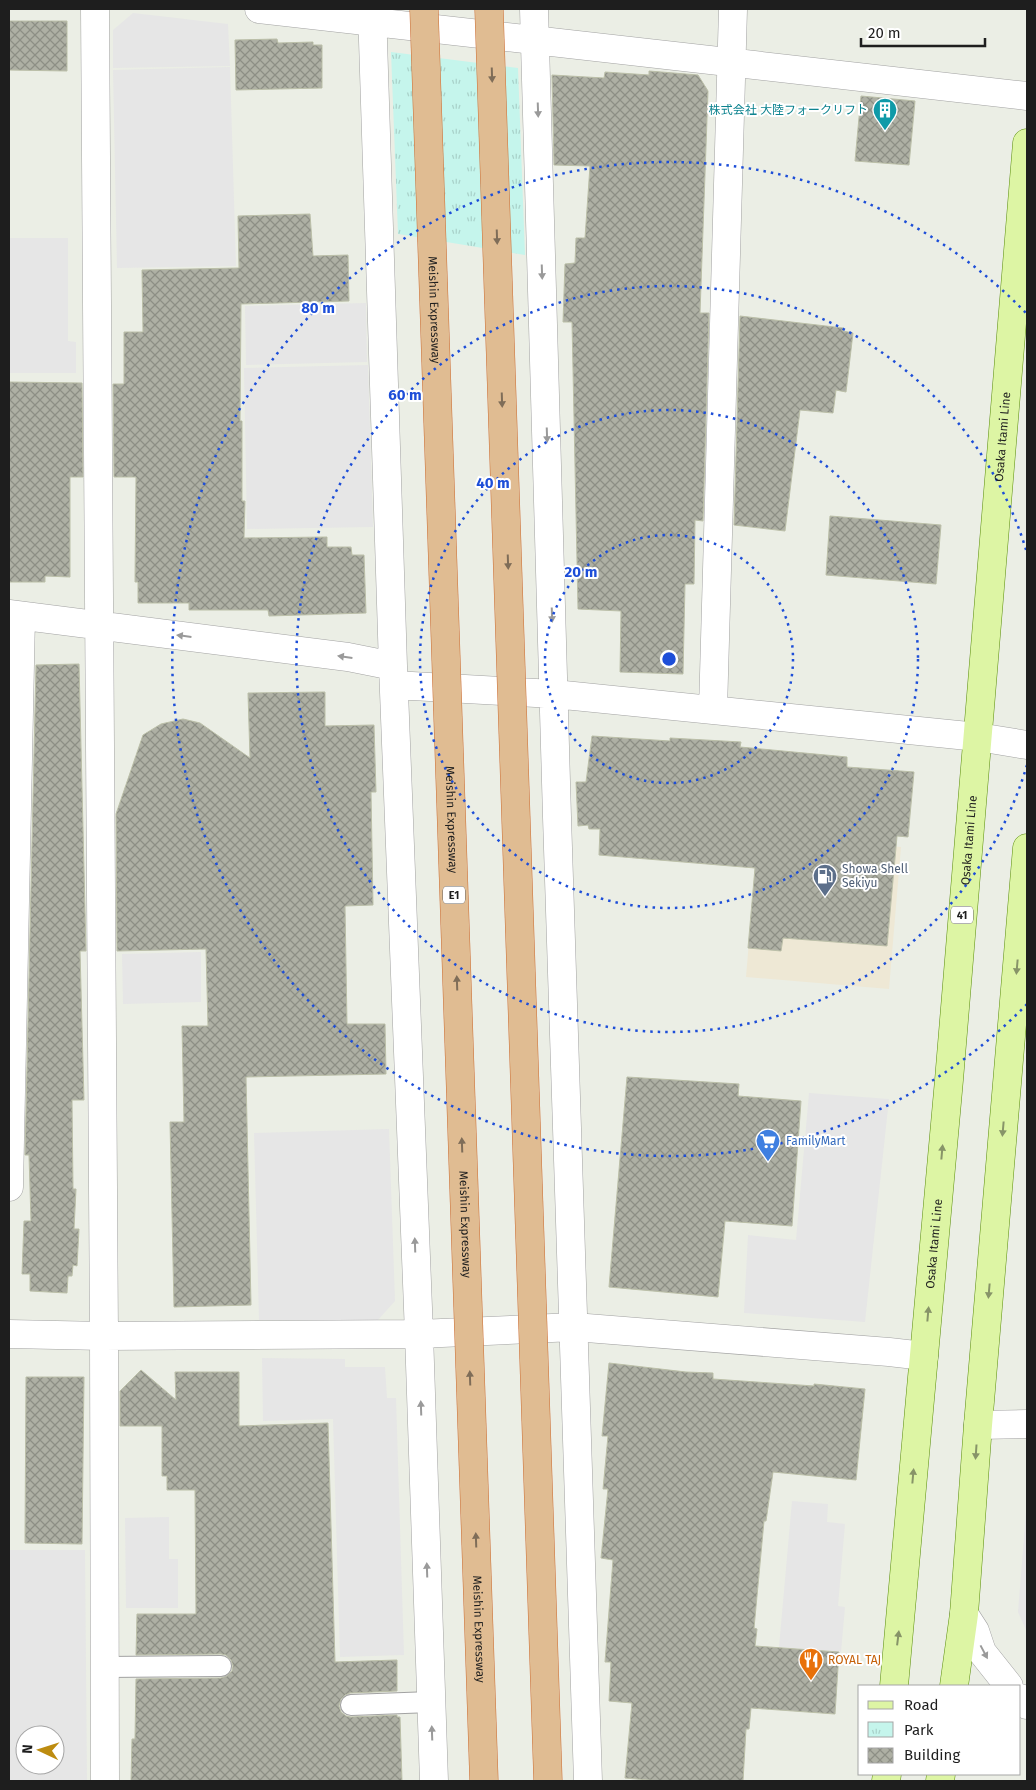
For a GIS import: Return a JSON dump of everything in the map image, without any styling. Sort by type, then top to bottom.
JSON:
[{"type":"highway","name":"Meishin Expressway","points":[[424,9],[484,1781]]},
{"type":"highway","points":[[489,9],[548,1781]]},
{"type":"main road","name":"Osaka Itami Line","points":[[894,1685],[978,737],[1027,143]]},
{"type":"main road","points":[[954,1685],[964,1614],[978,1425],[1027,848]]},
{"type":"street","points":[[95,9],[104,1336],[105,1781]]},
{"type":"street","points":[[259,9],[372,15],[536,39],[1027,96]]},
{"type":"street","points":[[534,9],[588,1781]]},
{"type":"street","points":[[713,710],[733,9]]},
{"type":"street","points":[[372,15],[393,675],[419,1334],[434,1781]]},
{"type":"street","points":[[9,1187],[15,615],[348,657],[393,675],[554,694],[978,737],[1027,744]]},
{"type":"street","points":[[9,1334],[104,1336],[419,1334],[574,1327],[924,1356]]},
{"type":"street","points":[[978,1425],[1027,1424]]},
{"type":"street","points":[[964,1614],[975,1631],[982,1652],[1008,1685]]},
{"type":"lane","points":[[105,1667],[221,1666]]},
{"type":"lane","points":[[351,1705],[431,1702]]},
{"type":"shaded area","points":[[133,13],[228,24],[230,66],[113,68],[113,30]]},
{"type":"shaded area","points":[[230,67],[236,266],[117,268],[113,70]]},
{"type":"shaded area","points":[[9,238],[68,238],[68,341],[76,342],[76,373],[9,373]]},
{"type":"shaded area","points":[[366,303],[367,362],[246,365],[245,306]]},
{"type":"shaded area","points":[[368,365],[373,527],[247,529],[244,368]]},
{"type":"shaded area","name":"Showa Shell Sekiyu","points":[[758,835],[901,847],[889,989],[746,977]]},
{"type":"shaded area","points":[[201,952],[201,1002],[123,1004],[122,954]]},
{"type":"shaded area","points":[[809,1093],[889,1099],[865,1322],[744,1313],[748,1235],[796,1240]]},
{"type":"shaded area","points":[[389,1129],[395,1301],[378,1320],[259,1320],[254,1133]]},
{"type":"shaded area","points":[[262,1358],[345,1359],[345,1367],[385,1367],[387,1398],[396,1398],[404,1655],[340,1657],[333,1419],[263,1421]]},
{"type":"shaded area","points":[[1027,1500],[1027,1632],[1018,1612]]},
{"type":"shaded area","points":[[792,1501],[828,1504],[827,1522],[845,1524],[838,1606],[845,1607],[841,1652],[779,1647]]},
{"type":"shaded area","points":[[169,1517],[169,1559],[178,1559],[178,1608],[126,1608],[125,1518]]},
{"type":"shaded area","points":[[9,1550],[85,1550],[87,1781],[9,1781]]},
{"type":"green space","points":[[391,52],[518,68],[525,255],[398,234]]},
{"type":"building","points":[[9,21],[67,21],[67,71],[9,70]]},
{"type":"building","points":[[277,39],[278,43],[313,42],[313,45],[322,45],[322,88],[236,90],[235,40]]},
{"type":"building","points":[[649,71],[698,75],[708,91],[700,313],[709,313],[703,521],[695,520],[694,584],[685,584],[683,674],[620,672],[621,611],[578,609],[572,322],[563,322],[565,264],[575,263],[576,238],[585,238],[590,166],[554,165],[552,75],[604,78],[605,72],[649,75]]},
{"type":"building","name":"株式会社 大陸フォークリフト","points":[[861,96],[915,101],[909,165],[855,161]]},
{"type":"building","points":[[310,214],[313,256],[348,255],[349,301],[241,304],[240,421],[242,421],[242,501],[245,501],[244,538],[327,537],[327,547],[351,547],[352,555],[364,555],[366,613],[269,616],[268,610],[189,610],[189,603],[138,603],[138,582],[135,582],[136,477],[114,477],[113,384],[124,384],[124,332],[143,332],[142,270],[239,268],[238,216]]},
{"type":"building","points":[[740,316],[843,328],[843,331],[853,333],[846,392],[836,390],[833,413],[800,410],[785,531],[734,525]]},
{"type":"building","points":[[9,382],[82,383],[83,477],[70,477],[70,577],[45,576],[45,582],[9,582]]},
{"type":"building","points":[[830,516],[941,525],[936,584],[826,575]]},
{"type":"building","points":[[79,664],[86,951],[80,951],[84,1100],[72,1100],[73,1189],[76,1189],[74,1229],[79,1229],[77,1266],[73,1265],[72,1276],[68,1276],[67,1293],[30,1291],[30,1274],[22,1274],[24,1221],[31,1221],[29,1155],[25,1155],[36,665]]},
{"type":"building","points":[[325,692],[325,726],[374,725],[376,792],[371,792],[373,905],[345,906],[347,1024],[385,1024],[386,1074],[246,1077],[251,1305],[174,1307],[170,1122],[184,1122],[182,1026],[208,1026],[206,949],[117,951],[116,814],[143,735],[161,724],[183,719],[200,723],[250,758],[248,693]]},
{"type":"building","points":[[592,736],[670,741],[670,738],[741,742],[740,747],[847,757],[847,767],[914,772],[908,837],[897,836],[887,946],[783,938],[781,951],[748,948],[755,868],[599,855],[600,829],[589,829],[588,825],[578,826],[576,782],[586,782]]},
{"type":"building","points":[[627,1077],[739,1084],[738,1096],[801,1101],[792,1226],[725,1221],[718,1297],[609,1287]]},
{"type":"building","points":[[609,1363],[686,1372],[713,1373],[713,1379],[814,1386],[814,1384],[865,1389],[856,1480],[773,1472],[766,1521],[764,1521],[754,1628],[757,1629],[755,1646],[839,1652],[835,1714],[751,1708],[749,1729],[746,1729],[743,1781],[660,1781],[625,1778],[632,1703],[609,1701],[611,1662],[605,1662],[613,1560],[601,1558],[608,1489],[603,1489],[608,1436],[602,1436]]},
{"type":"building","points":[[141,1370],[176,1400],[175,1372],[239,1372],[239,1426],[328,1423],[335,1662],[397,1660],[397,1691],[350,1693],[341,1699],[339,1706],[341,1712],[351,1717],[397,1715],[397,1717],[400,1717],[402,1781],[131,1781],[132,1739],[135,1739],[136,1679],[221,1678],[227,1676],[232,1671],[233,1666],[231,1660],[226,1655],[221,1654],[136,1655],[137,1614],[196,1614],[195,1490],[167,1490],[167,1476],[162,1476],[162,1426],[120,1426],[120,1391]]},
{"type":"building","points":[[26,1377],[84,1377],[82,1544],[25,1543]]},
{"type":"place","name":"株式会社 大陸フォークリフト","points":[[885,131]]},
{"type":"place","name":"Showa Shell Sekiyu","points":[[825,897]]},
{"type":"place","name":"FamilyMart","points":[[768,1162]]},
{"type":"place","name":"ROYAL TAJ","points":[[811,1681]]}]
